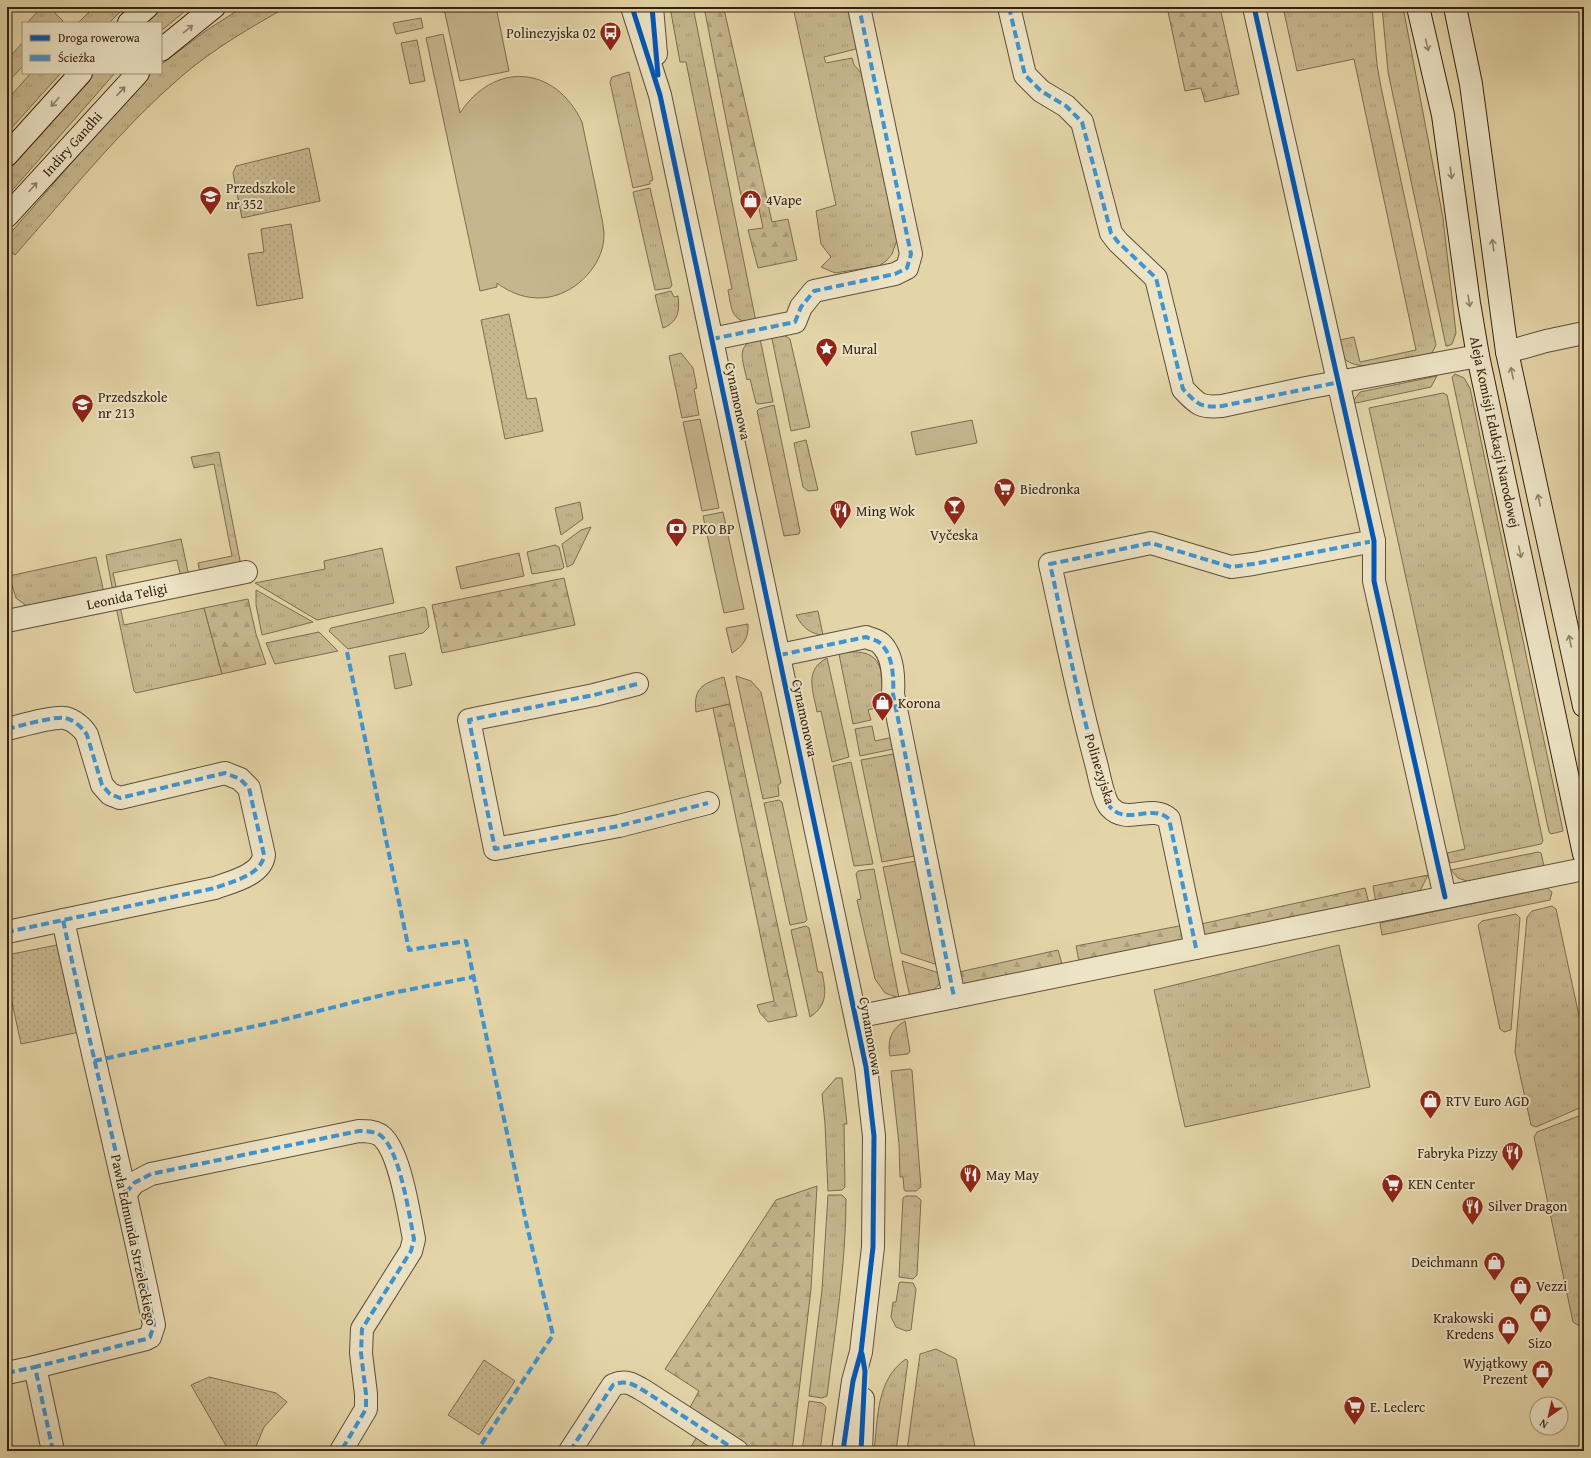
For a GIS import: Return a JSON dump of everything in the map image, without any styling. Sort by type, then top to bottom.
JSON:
[{"type":"street","points":[[130,22],[147,7]]},
{"type":"street","points":[[162,49],[214,7]]},
{"type":"street","name":"Cynamonowa","points":[[632,7],[660,95],[780,655],[866,1067],[874,1136],[873,1247],[861,1352],[853,1381],[843,1451]]},
{"type":"street","name":"Cynamonowa","points":[[652,7],[660,95]]},
{"type":"street","points":[[712,339],[795,322],[801,307],[814,291],[895,274],[907,268],[911,254],[859,7]]},
{"type":"street","points":[[1009,7],[1024,75],[1041,91],[1066,106],[1082,122],[1111,233],[1118,242],[1156,278],[1183,389],[1202,406],[1222,406],[1478,356]]},
{"type":"street","points":[[1254,7],[1340,382],[1374,541],[1374,581],[1445,897]]},
{"type":"street","name":"Aleja Komisji Edukacji Narodowej","points":[[1418,7],[1443,115],[1467,290],[1478,356],[1584,854]]},
{"type":"street","name":"Aleja Komisji Edukacji Narodowej","points":[[1455,7],[1471,84],[1507,352],[1584,706]]},
{"type":"street","points":[[7,155],[80,74]]},
{"type":"street","name":"Indiry Gandhi","points":[[7,216],[137,74]]},
{"type":"street","points":[[1507,352],[1546,341],[1584,333]]},
{"type":"street","name":"Polinezyjska","points":[[1196,948],[1169,819],[1162,814],[1154,813],[1126,816],[1119,814],[1108,806],[1090,743],[1050,564],[1151,543],[1231,567],[1374,541]]},
{"type":"street","name":"Leonida Teligi","points":[[7,621],[246,572]]},
{"type":"street","points":[[780,655],[866,637],[879,642],[887,651],[894,679],[893,694],[954,997]]},
{"type":"street","points":[[637,684],[594,695],[469,720],[495,848],[619,826],[708,803]]},
{"type":"street","points":[[7,729],[59,718],[72,721],[84,730],[87,735],[105,790],[120,798],[225,773],[240,780],[249,788],[264,855],[262,864],[258,869],[232,882],[215,888],[7,932]]},
{"type":"street","points":[[856,1017],[1584,869]]},
{"type":"street","name":"Pawła Edmunda Strzeleckiego","points":[[35,1367],[150,1337],[154,1325],[126,1193],[94,1061],[63,920]]},
{"type":"street","points":[[126,1193],[134,1182],[151,1174],[260,1150],[359,1131],[371,1132],[380,1135],[391,1148],[397,1164],[414,1240],[411,1251],[362,1329],[361,1353],[366,1394],[366,1410],[341,1451]]},
{"type":"street","name":"Cynamonowa","points":[[861,1352],[865,1371],[861,1451]]},
{"type":"street","points":[[7,1373],[35,1367],[53,1451]]},
{"type":"street","points":[[570,1451],[613,1385],[624,1381],[631,1383],[646,1392],[737,1451]]},
{"type":"green space","points":[[42,7],[49,7],[63,21],[62,22],[28,22]]},
{"type":"green space","points":[[94,7],[125,7],[110,22],[79,22]]},
{"type":"green space","points":[[165,7],[190,7],[162,30],[162,22],[146,22]]},
{"type":"green space","points":[[243,7],[287,7],[234,38],[183,75],[160,95],[117,139],[15,255],[8,249],[7,237],[143,81],[151,74],[162,74],[163,63],[207,30]]},
{"type":"green space","points":[[453,7],[496,7],[509,71],[460,81],[444,9]]},
{"type":"green space","points":[[670,7],[693,7],[756,322],[748,322],[737,318],[732,310],[728,290],[732,289],[686,62],[680,62]]},
{"type":"green space","points":[[704,7],[731,7],[724,9],[772,222],[788,219],[797,260],[758,268],[748,230],[763,228],[757,199],[742,201]]},
{"type":"green space","points":[[793,7],[851,7],[860,48],[824,57],[826,63],[852,58],[854,65],[863,75],[898,237],[892,254],[879,266],[835,273],[821,267],[831,257],[821,244],[816,211],[836,205]]},
{"type":"green space","points":[[1167,7],[1220,7],[1239,94],[1205,102],[1201,88],[1185,91]]},
{"type":"green space","points":[[1283,7],[1372,7],[1377,65],[1381,87],[1436,345],[1432,353],[1386,364],[1361,365],[1351,363],[1344,358],[1335,341],[1354,337],[1360,362],[1416,350],[1354,59],[1297,71]]},
{"type":"green space","points":[[1382,7],[1403,7],[1443,218],[1456,333],[1452,344],[1448,346],[1446,346],[1388,72]]},
{"type":"green space","points":[[421,18],[423,28],[396,34],[393,23]]},
{"type":"green space","points":[[443,34],[460,113],[474,96],[490,84],[506,78],[524,77],[540,80],[556,89],[570,103],[582,122],[604,233],[601,253],[596,263],[583,279],[566,291],[549,297],[533,298],[518,294],[497,283],[497,287],[480,291],[426,38]]},
{"type":"green space","points":[[417,40],[425,81],[410,84],[401,43]]},
{"type":"green space","points":[[22,43],[22,67],[7,83],[7,60]]},
{"type":"green space","points":[[629,72],[653,180],[650,181],[650,184],[633,188],[610,82],[612,77]]},
{"type":"green space","points":[[30,74],[60,74],[7,133],[7,100]]},
{"type":"green space","points":[[93,74],[114,74],[7,196],[7,172]]},
{"type":"green space","points":[[309,148],[320,201],[242,218],[233,173],[236,166]]},
{"type":"green space","points":[[650,188],[672,285],[670,288],[655,290],[633,192]]},
{"type":"green space","points":[[291,224],[303,298],[257,306],[248,254],[264,252],[261,229]]},
{"type":"green space","points":[[671,291],[674,297],[678,296],[678,311],[672,323],[663,328],[655,295]]},
{"type":"green space","points":[[509,314],[527,399],[536,398],[543,431],[505,439],[481,320]]},
{"type":"green space","points":[[781,333],[790,339],[810,427],[791,431],[771,334]]},
{"type":"green space","points":[[760,338],[773,402],[758,404],[756,403],[750,379],[747,380],[742,354],[746,344]]},
{"type":"green space","points":[[681,353],[693,368],[697,388],[694,389],[699,415],[682,418],[669,356]]},
{"type":"green space","points":[[1455,374],[1464,378],[1470,388],[1563,831],[1551,834],[1549,832],[1452,377]]},
{"type":"green space","points":[[1437,376],[1431,387],[1356,403],[1353,401],[1360,392]]},
{"type":"green space","points":[[1443,393],[1447,395],[1543,841],[1541,844],[1450,863],[1447,853],[1465,849],[1369,408]]},
{"type":"green space","points":[[774,405],[800,531],[799,534],[784,536],[757,411],[759,409]]},
{"type":"green space","points":[[700,419],[719,508],[702,511],[683,422]]},
{"type":"green space","points":[[972,420],[977,443],[916,455],[911,432]]},
{"type":"green space","points":[[806,440],[818,490],[808,491],[803,487],[794,443]]},
{"type":"green space","points":[[219,452],[241,566],[200,574],[198,563],[232,556],[214,464],[194,468],[191,457]]},
{"type":"green space","points":[[580,502],[583,519],[561,535],[555,508]]},
{"type":"green space","points":[[723,512],[744,609],[724,613],[703,516]]},
{"type":"green space","points":[[591,527],[573,564],[567,567],[562,544],[581,530]]},
{"type":"green space","points":[[181,539],[189,576],[181,578],[177,560],[113,573],[117,591],[113,592],[106,555]]},
{"type":"green space","points":[[555,545],[559,547],[564,567],[562,569],[532,574],[527,552]]},
{"type":"green space","points":[[382,548],[394,603],[317,620],[255,583],[325,569],[324,561]]},
{"type":"green space","points":[[519,553],[524,576],[461,589],[456,567]]},
{"type":"green space","points":[[96,557],[104,593],[28,607],[16,598],[9,576]]},
{"type":"green space","points":[[564,578],[575,625],[442,653],[432,605]]},
{"type":"green space","points":[[256,590],[313,622],[262,635],[256,605]]},
{"type":"green space","points":[[248,599],[256,634],[266,664],[222,674],[204,608]]},
{"type":"green space","points":[[120,606],[124,625],[204,608],[222,674],[136,693],[134,691],[116,607]]},
{"type":"green space","points":[[424,607],[426,609],[429,627],[423,633],[348,649],[329,631],[331,628]]},
{"type":"green space","points":[[818,611],[823,635],[814,633],[807,629],[796,615]]},
{"type":"green space","points":[[748,624],[744,641],[732,653],[726,628]]},
{"type":"green space","points":[[319,632],[338,651],[275,664],[266,643]]},
{"type":"green space","points":[[846,652],[861,652],[872,656],[879,665],[886,687],[898,748],[860,756],[855,729],[872,726],[875,741],[894,737],[887,705],[868,710],[871,720],[853,724],[839,654]]},
{"type":"green space","points":[[405,653],[412,685],[395,689],[389,656]]},
{"type":"green space","points":[[827,658],[849,757],[832,762],[821,711],[817,712],[812,688],[815,668]]},
{"type":"green space","points":[[736,676],[751,681],[761,692],[781,783],[778,785],[779,796],[763,799]]},
{"type":"green space","points":[[724,677],[730,704],[696,712],[696,697],[701,688],[705,684]]},
{"type":"green space","points":[[730,704],[797,1016],[768,1022],[760,1013],[757,1005],[774,1001],[713,708]]},
{"type":"green space","points":[[899,753],[920,855],[882,862],[861,760]]},
{"type":"green space","points":[[851,762],[873,864],[854,866],[833,766]]},
{"type":"green space","points":[[779,800],[782,802],[807,920],[805,922],[790,925],[764,803]]},
{"type":"green space","points":[[1538,852],[1541,853],[1544,866],[1470,882],[1458,878],[1451,870]]},
{"type":"green space","points":[[922,860],[941,966],[901,953],[883,867]]},
{"type":"green space","points":[[874,869],[899,998],[885,993],[875,979],[857,900],[861,899],[856,874],[858,871]]},
{"type":"green space","points":[[1428,875],[1420,891],[1415,896],[1376,903],[1373,886]]},
{"type":"green space","points":[[1365,888],[1369,903],[1204,939],[1201,924]]},
{"type":"green space","points":[[1547,888],[1552,892],[1550,900],[1382,935],[1380,923]]},
{"type":"green space","points":[[1552,906],[1556,909],[1584,1039],[1584,1106],[1536,1127],[1531,1125],[1515,1052],[1527,917],[1532,911]]},
{"type":"green space","points":[[1516,914],[1520,918],[1511,1030],[1504,1032],[1500,1029],[1478,925],[1482,921]]},
{"type":"green space","points":[[1184,925],[1187,940],[1079,961],[1076,946]]},
{"type":"green space","points":[[806,926],[809,928],[818,972],[822,972],[825,991],[820,1008],[810,1017],[791,930]]},
{"type":"green space","points":[[62,944],[80,1032],[21,1044],[7,979],[7,955]]},
{"type":"green space","points":[[1339,945],[1370,1087],[1185,1127],[1154,990]]},
{"type":"green space","points":[[1058,950],[1062,964],[962,987],[959,972]]},
{"type":"green space","points":[[902,961],[942,974],[941,980],[935,989],[910,997]]},
{"type":"green space","points":[[905,1021],[910,1051],[908,1054],[890,1056],[889,1045],[891,1036],[896,1028]]},
{"type":"green space","points":[[912,1070],[921,1187],[916,1191],[905,1191],[903,1177],[900,1177],[899,1144],[891,1071]]},
{"type":"green space","points":[[836,1078],[842,1078],[847,1124],[844,1124],[845,1187],[842,1190],[828,1191],[822,1094]]},
{"type":"green space","points":[[1584,1114],[1584,1329],[1573,1322],[1534,1137],[1537,1132]]},
{"type":"green space","points":[[817,1186],[811,1289],[792,1451],[750,1451],[688,1411],[699,1391],[665,1369],[776,1200]]},
{"type":"green space","points":[[828,1195],[842,1195],[846,1199],[846,1224],[840,1298],[827,1396],[822,1398],[809,1396],[822,1290]]},
{"type":"green space","points":[[906,1196],[916,1196],[921,1200],[917,1275],[913,1279],[899,1277],[903,1198]]},
{"type":"green space","points":[[899,1283],[913,1283],[916,1289],[911,1330],[906,1331],[896,1327],[891,1317],[893,1302],[896,1302]]},
{"type":"green space","points":[[936,1349],[956,1359],[976,1451],[907,1451],[920,1354]]},
{"type":"green space","points":[[906,1359],[908,1361],[896,1451],[874,1451],[880,1400],[884,1388],[896,1367]]},
{"type":"green space","points":[[484,1360],[515,1381],[479,1435],[448,1415]]},
{"type":"green space","points":[[209,1377],[276,1393],[287,1402],[264,1427],[254,1451],[229,1451],[191,1385]]},
{"type":"green space","points":[[809,1401],[822,1403],[826,1407],[820,1451],[802,1451]]},
{"type":"green space","points":[[699,1434],[722,1451],[688,1451]]},
{"type":"marked path","points":[[712,339],[795,322],[801,307],[814,291],[895,274],[907,268],[911,254],[859,7]]},
{"type":"marked path","points":[[1009,7],[1025,75],[1041,91],[1066,106],[1082,122],[1111,233],[1118,242],[1156,278],[1183,389],[1192,399],[1204,406],[1222,406],[1340,382]]},
{"type":"marked path","points":[[1196,948],[1169,819],[1155,813],[1124,815],[1110,807],[1105,798],[1083,714],[1050,564],[1151,543],[1231,567],[1374,541]]},
{"type":"marked path","points":[[780,655],[866,637],[879,642],[888,653],[893,674],[893,694],[954,997]]},
{"type":"marked path","points":[[347,652],[409,950],[466,941],[526,1222],[553,1335],[477,1451]]},
{"type":"marked path","points":[[637,684],[594,695],[469,720],[495,849],[619,826],[708,803]]},
{"type":"marked path","points":[[7,729],[60,718],[65,718],[75,722],[87,735],[102,785],[110,794],[120,798],[225,773],[240,779],[249,788],[264,855],[262,862],[252,873],[215,888],[7,932]]},
{"type":"marked path","points":[[53,1451],[35,1367],[146,1339],[150,1337],[154,1325],[63,920]]},
{"type":"marked path","points":[[94,1061],[274,1022],[387,994],[473,977]]},
{"type":"marked path","points":[[126,1193],[134,1183],[151,1174],[359,1131],[380,1135],[387,1143],[393,1154],[403,1183],[414,1239],[411,1251],[362,1329],[361,1353],[366,1394],[366,1409],[341,1451]]},
{"type":"marked path","points":[[7,1373],[35,1367]]},
{"type":"marked path","points":[[570,1451],[613,1385],[618,1383],[626,1383],[638,1387],[737,1451]]},
{"type":"cycle path","points":[[632,7],[660,95],[866,1067],[874,1136],[873,1247],[861,1352],[853,1381],[843,1451]]},
{"type":"cycle path","points":[[652,7],[658,75]]},
{"type":"cycle path","points":[[1254,7],[1374,541],[1374,581],[1445,897]]},
{"type":"cycle path","points":[[861,1451],[865,1371],[862,1354]]},
{"type":"place","name":"Polinezyjska 02","points":[[611,52]]},
{"type":"place","name":"Przedszkole nr 352","points":[[211,216]]},
{"type":"place","name":"4Vape","points":[[750,220]]},
{"type":"place","name":"Mural","points":[[826,368]]},
{"type":"place","name":"Przedszkole nr 213","points":[[82,424]]},
{"type":"place","name":"Biedronka","points":[[1004,508]]},
{"type":"place","name":"Vyčeska","points":[[954,526]]},
{"type":"place","name":"Ming Wok","points":[[841,530]]},
{"type":"place","name":"PKO BP","points":[[676,548]]},
{"type":"place","name":"Korona","points":[[882,722]]},
{"type":"place","name":"RTV Euro AGD","points":[[1430,1120]]},
{"type":"place","name":"Fabryka Pizzy","points":[[1513,1172]]},
{"type":"place","name":"May May","points":[[970,1194]]},
{"type":"place","name":"KEN Center","points":[[1392,1204]]},
{"type":"place","name":"Silver Dragon","points":[[1473,1226]]},
{"type":"place","name":"Deichmann","points":[[1494,1282]]},
{"type":"place","name":"Vezzi","points":[[1520,1306]]},
{"type":"place","name":"Sizo","points":[[1540,1334]]},
{"type":"place","name":"Krakowski Kredens","points":[[1509,1346]]},
{"type":"place","name":"Wyjątkowy Prezent","points":[[1543,1390]]},
{"type":"place","name":"E. Leclerc","points":[[1354,1426]]}]
